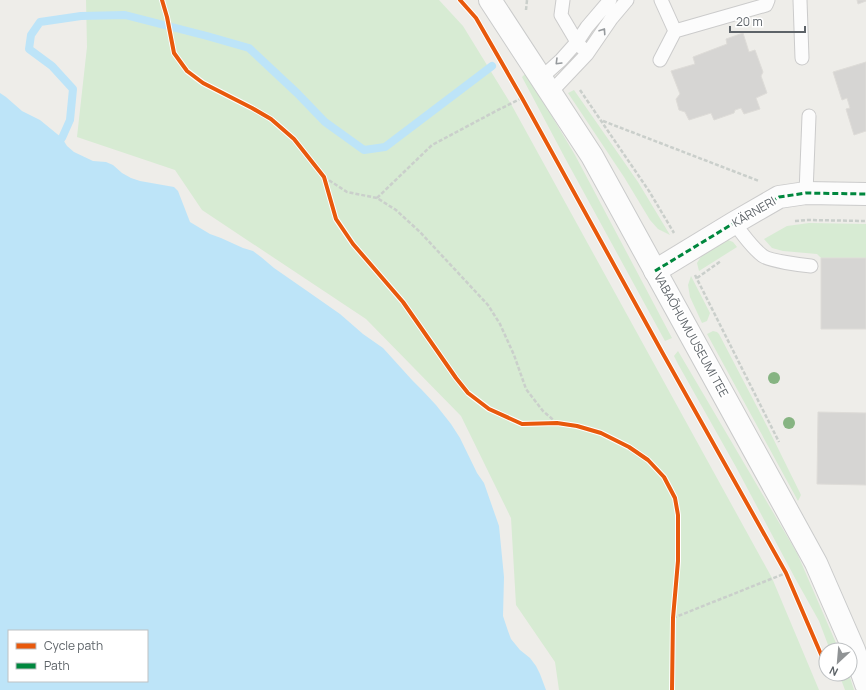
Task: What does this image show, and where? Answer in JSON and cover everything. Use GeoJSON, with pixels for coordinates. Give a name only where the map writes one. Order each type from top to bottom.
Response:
{"type":"FeatureCollection","features":[{"type":"Feature","properties":{"kind":"street","name":"VABAÕHUMUUSEUMI TEE"},"geometry":{"type":"LineString","coordinates":[[490,0],[592,156],[816,563],[854,650],[866,684]]}},
{"type":"Feature","properties":{"kind":"street","name":"KÄRNERI"},"geometry":{"type":"LineString","coordinates":[[655,271],[779,197],[806,193],[866,194]]}},
{"type":"Feature","properties":{"kind":"lane"},"geometry":{"type":"LineString","coordinates":[[563,0],[561,16],[576,42],[587,54]]}},
{"type":"Feature","properties":{"kind":"lane"},"geometry":{"type":"LineString","coordinates":[[546,85],[561,60],[610,0]]}},
{"type":"Feature","properties":{"kind":"lane"},"geometry":{"type":"LineString","coordinates":[[546,85],[587,54],[611,19],[627,0]]}},
{"type":"Feature","properties":{"kind":"lane"},"geometry":{"type":"LineString","coordinates":[[661,0],[675,31]]}},
{"type":"Feature","properties":{"kind":"lane"},"geometry":{"type":"LineString","coordinates":[[660,60],[675,31],[766,5],[768,0]]}},
{"type":"Feature","properties":{"kind":"lane"},"geometry":{"type":"LineString","coordinates":[[800,0],[802,58]]}},
{"type":"Feature","properties":{"kind":"lane"},"geometry":{"type":"LineString","coordinates":[[806,193],[809,116]]}},
{"type":"Feature","properties":{"kind":"lane"},"geometry":{"type":"LineString","coordinates":[[734,223],[749,242],[764,256],[781,261],[811,266]]}},
{"type":"Feature","properties":{"kind":"path"},"geometry":{"type":"LineString","coordinates":[[519,92],[526,105]]}},
{"type":"Feature","properties":{"kind":"path"},"geometry":{"type":"LineString","coordinates":[[376,198],[432,145],[522,98]]}},
{"type":"Feature","properties":{"kind":"path"},"geometry":{"type":"LineString","coordinates":[[602,121],[761,182]]}},
{"type":"Feature","properties":{"kind":"path"},"geometry":{"type":"LineString","coordinates":[[319,171],[324,177],[346,192],[376,198],[396,210],[420,232],[488,305],[500,324],[514,355],[526,389],[543,411],[557,423]]}},
{"type":"Feature","properties":{"kind":"path"},"geometry":{"type":"LineString","coordinates":[[324,177],[326,184]]}},
{"type":"Feature","properties":{"kind":"path"},"geometry":{"type":"LineString","coordinates":[[790,222],[807,220],[866,221]]}},
{"type":"Feature","properties":{"kind":"path"},"geometry":{"type":"LineString","coordinates":[[697,278],[749,242]]}},
{"type":"Feature","properties":{"kind":"path"},"geometry":{"type":"LineString","coordinates":[[550,423],[564,424]]}},
{"type":"Feature","properties":{"kind":"path"},"geometry":{"type":"LineString","coordinates":[[782,566],[789,580]]}},
{"type":"Feature","properties":{"kind":"path"},"geometry":{"type":"LineString","coordinates":[[673,618],[786,573]]}},
{"type":"Feature","properties":{"kind":"path"},"geometry":{"type":"LineString","coordinates":[[673,625],[674,610]]}},
{"type":"Feature","properties":{"kind":"green space"},"geometry":{"type":"Polygon","coordinates":[[[86,0],[439,0],[463,26],[511,104],[772,578],[819,690],[559,690],[555,662],[516,605],[511,518],[461,416],[366,319],[202,210],[175,170],[77,137],[87,47],[86,0]]]}},
{"type":"Feature","properties":{"kind":"green space"},"geometry":{"type":"Polygon","coordinates":[[[525,74],[575,155],[672,338],[665,341],[522,77],[525,74]]]}},
{"type":"Feature","properties":{"kind":"green space"},"geometry":{"type":"Polygon","coordinates":[[[574,90],[638,182],[670,235],[658,229],[650,220],[624,177],[568,93],[574,90]]]}},
{"type":"Feature","properties":{"kind":"green space"},"geometry":{"type":"Polygon","coordinates":[[[809,223],[866,224],[866,258],[821,258],[817,254],[783,251],[772,248],[764,239],[787,226],[809,223]]]}},
{"type":"Feature","properties":{"kind":"green space"},"geometry":{"type":"Polygon","coordinates":[[[728,240],[733,242],[737,247],[699,271],[697,263],[702,255],[728,240]]]}},
{"type":"Feature","properties":{"kind":"green space"},"geometry":{"type":"Polygon","coordinates":[[[691,276],[710,313],[707,321],[702,323],[690,297],[688,285],[691,276]]]}},
{"type":"Feature","properties":{"kind":"green space"},"geometry":{"type":"Polygon","coordinates":[[[713,331],[719,334],[768,428],[801,495],[798,501],[707,334],[713,331]]]}},
{"type":"Feature","properties":{"kind":"green space"},"geometry":{"type":"Polygon","coordinates":[[[678,351],[797,553],[836,642],[827,642],[819,621],[674,356],[678,351]]]}},
{"type":"Feature","properties":{"kind":"green space"},"geometry":{"type":"Polygon","coordinates":[[[842,682],[852,682],[854,690],[845,690],[842,682]]]}},
{"type":"Feature","properties":{"kind":"water"},"geometry":{"type":"Polygon","coordinates":[[[0,93],[22,111],[40,120],[62,138],[67,146],[74,152],[93,161],[106,162],[113,165],[122,173],[131,178],[174,187],[178,191],[190,222],[210,234],[253,251],[274,268],[340,314],[363,334],[383,348],[436,405],[460,438],[477,473],[484,483],[499,526],[504,577],[503,616],[511,639],[536,666],[546,690],[0,690],[0,93]]]}},
{"type":"Feature","properties":{"kind":"building"},"geometry":{"type":"Polygon","coordinates":[[[857,0],[866,0],[866,1],[858,4],[857,0]]]}},
{"type":"Feature","properties":{"kind":"building"},"geometry":{"type":"Polygon","coordinates":[[[743,33],[749,52],[755,50],[763,72],[761,76],[767,93],[756,98],[760,109],[744,114],[741,108],[735,110],[734,113],[714,120],[711,113],[689,120],[685,112],[679,110],[676,99],[680,94],[671,71],[695,64],[693,57],[727,44],[726,39],[743,33]]]}},
{"type":"Feature","properties":{"kind":"building"},"geometry":{"type":"Polygon","coordinates":[[[866,62],[866,131],[854,135],[846,109],[850,108],[847,98],[842,100],[833,72],[866,62]]]}},
{"type":"Feature","properties":{"kind":"building"},"geometry":{"type":"Polygon","coordinates":[[[821,258],[866,258],[866,329],[821,329],[821,258]]]}},
{"type":"Feature","properties":{"kind":"building"},"geometry":{"type":"Polygon","coordinates":[[[818,412],[866,413],[866,485],[817,484],[818,412]]]}},
{"type":"Feature","properties":{"kind":"waterway"},"geometry":{"type":"LineString","coordinates":[[62,138],[70,120],[73,89],[52,66],[29,49],[31,35],[40,22],[81,16],[125,15],[249,48],[297,93],[325,122],[364,150],[385,147],[492,66]]}},
{"type":"Feature","properties":{"kind":"marked path"},"geometry":{"type":"LineString","coordinates":[[655,271],[779,197],[806,193],[866,194]]}},
{"type":"Feature","properties":{"kind":"cycle path"},"geometry":{"type":"LineString","coordinates":[[162,0],[174,53],[187,71],[203,83],[271,119],[294,139],[324,177],[336,219],[353,244],[403,302],[468,393],[489,409],[522,424],[557,423],[577,426],[601,433],[629,447],[648,460],[664,477],[675,498],[678,515],[678,561],[673,618],[672,690]]}},
{"type":"Feature","properties":{"kind":"cycle path"},"geometry":{"type":"LineString","coordinates":[[460,0],[476,18],[522,98],[786,573],[818,647]]}}]}
